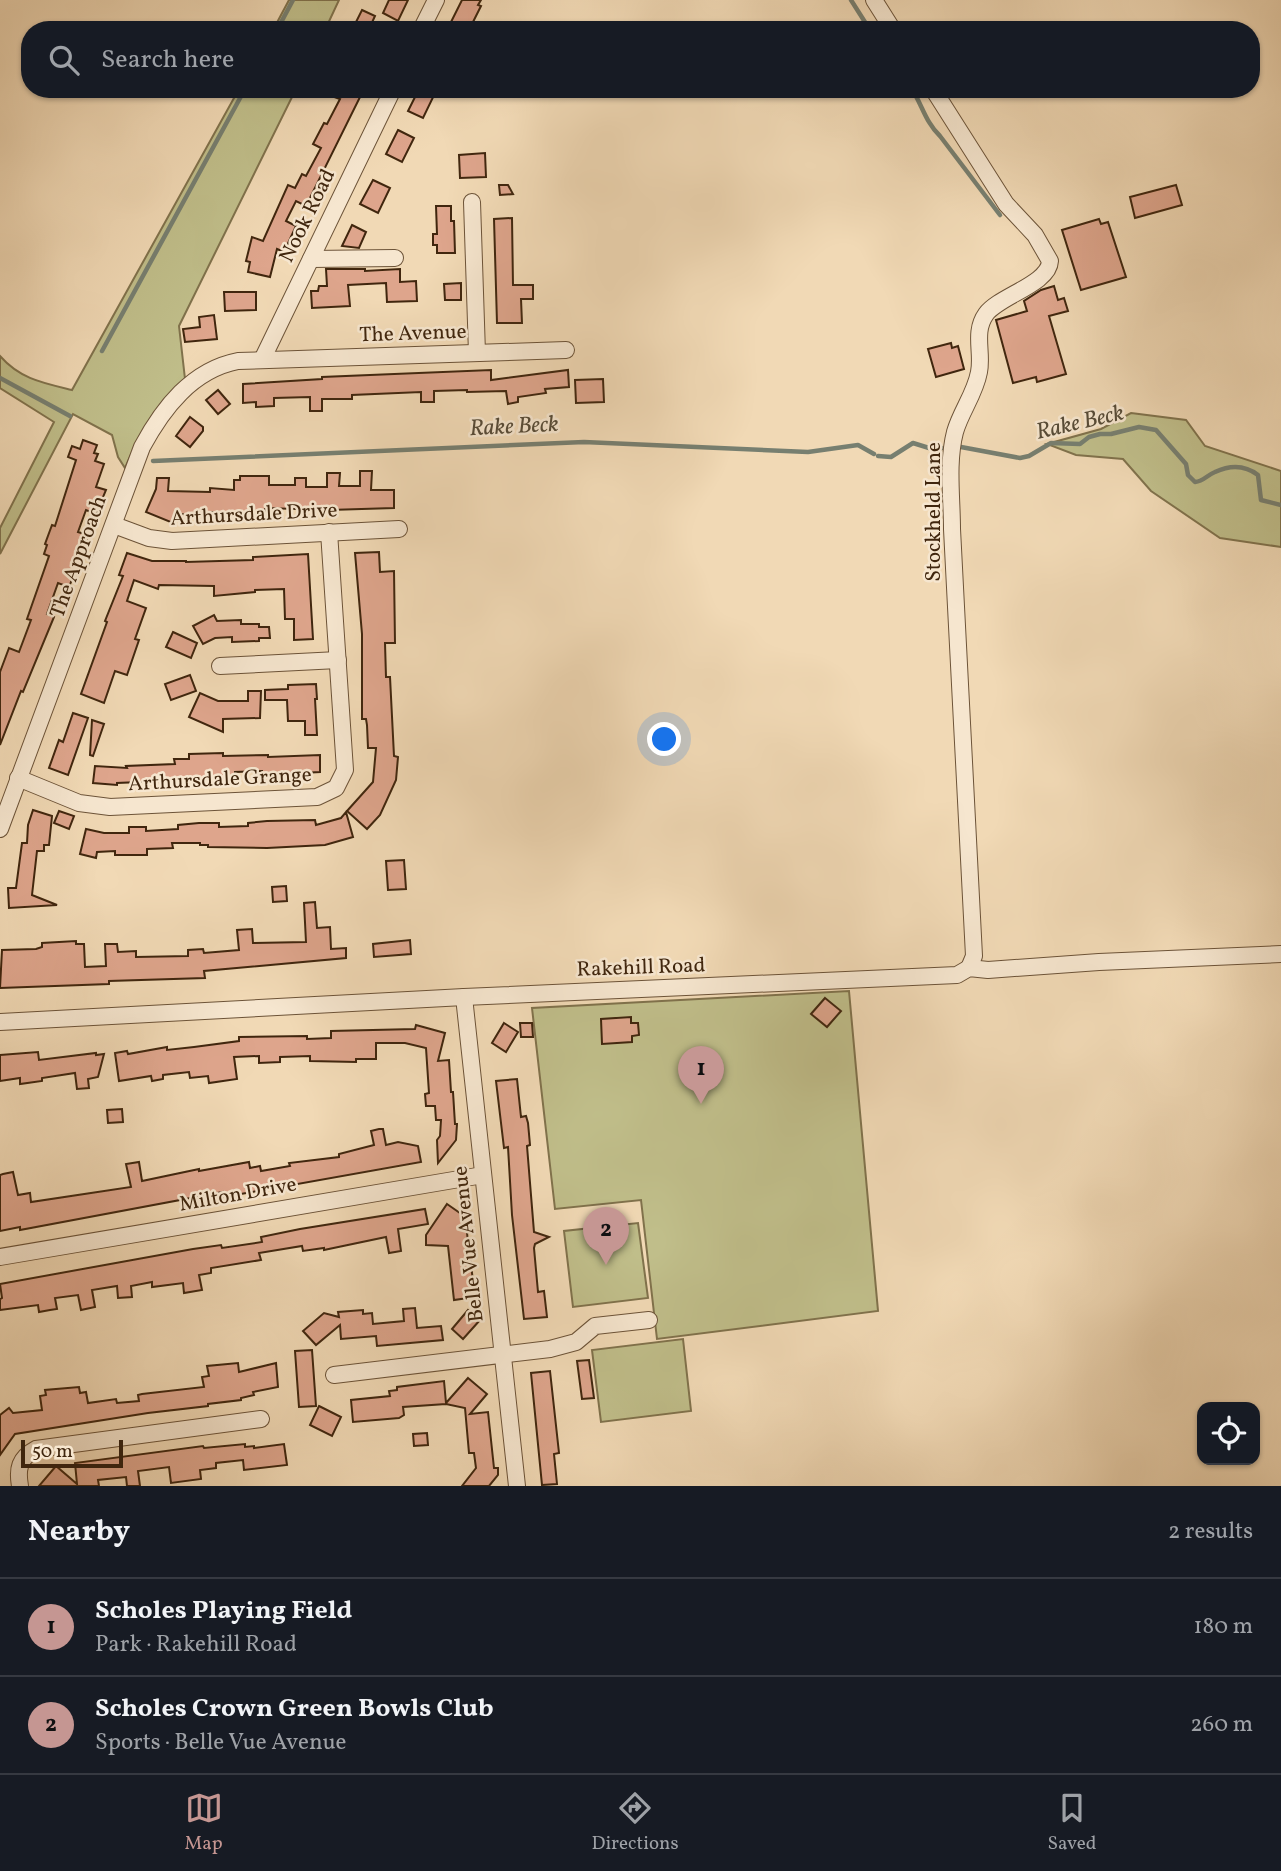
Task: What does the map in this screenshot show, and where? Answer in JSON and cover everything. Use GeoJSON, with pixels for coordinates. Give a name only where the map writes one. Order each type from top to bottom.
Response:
{"type":"FeatureCollection","features":[{"type":"Feature","properties":{"kind":"street"},"geometry":{"type":"LineString","coordinates":[[426,21],[436,0]]}},
{"type":"Feature","properties":{"kind":"street"},"geometry":{"type":"LineString","coordinates":[[874,0],[887,21]]}},
{"type":"Feature","properties":{"kind":"street","name":"Nook Road"},"geometry":{"type":"LineString","coordinates":[[262,360],[389,98]]}},
{"type":"Feature","properties":{"kind":"street","name":"Stockheld Lane"},"geometry":{"type":"LineString","coordinates":[[939,98],[1006,204],[1035,235],[1050,261],[1045,274],[992,307],[981,322],[980,370],[975,388],[963,409],[951,459],[952,530],[974,956],[969,968]]}},
{"type":"Feature","properties":{"kind":"street"},"geometry":{"type":"LineString","coordinates":[[472,202],[477,353]]}},
{"type":"Feature","properties":{"kind":"street"},"geometry":{"type":"LineString","coordinates":[[311,259],[395,258]]}},
{"type":"Feature","properties":{"kind":"street","name":"The Avenue"},"geometry":{"type":"LineString","coordinates":[[262,360],[566,350]]}},
{"type":"Feature","properties":{"kind":"street","name":"The Approach"},"geometry":{"type":"LineString","coordinates":[[0,829],[142,447],[176,398],[204,372],[222,364],[262,360]]}},
{"type":"Feature","properties":{"kind":"street","name":"Arthursdale Drive"},"geometry":{"type":"LineString","coordinates":[[114,525],[160,541],[399,529]]}},
{"type":"Feature","properties":{"kind":"street","name":"Arthursdale Grange"},"geometry":{"type":"LineString","coordinates":[[18,778],[79,803],[110,807],[317,796],[336,788],[345,770],[329,531]]}},
{"type":"Feature","properties":{"kind":"street"},"geometry":{"type":"LineString","coordinates":[[220,666],[338,660]]}},
{"type":"Feature","properties":{"kind":"street","name":"Rakehill Road"},"geometry":{"type":"LineString","coordinates":[[0,1023],[464,997],[957,975],[969,968],[988,970],[1281,954]]}},
{"type":"Feature","properties":{"kind":"street","name":"Belle Vue Avenue"},"geometry":{"type":"LineString","coordinates":[[464,997],[517,1486]]}},
{"type":"Feature","properties":{"kind":"street","name":"Milton Drive"},"geometry":{"type":"LineString","coordinates":[[0,1257],[483,1175]]}},
{"type":"Feature","properties":{"kind":"street"},"geometry":{"type":"LineString","coordinates":[[334,1376],[502,1356],[568,1345],[582,1338],[595,1326],[649,1320]]}},
{"type":"Feature","properties":{"kind":"street"},"geometry":{"type":"LineString","coordinates":[[20,1486],[19,1465],[36,1449],[261,1419]]}},
{"type":"Feature","properties":{"kind":"shaded area"},"geometry":{"type":"Polygon","coordinates":[[[289,0],[339,0],[329,21],[278,21],[289,0]]]}},
{"type":"Feature","properties":{"kind":"shaded area"},"geometry":{"type":"Polygon","coordinates":[[[234,98],[292,98],[179,326],[185,379],[144,431],[125,468],[118,457],[112,435],[73,414],[0,554],[0,528],[54,422],[0,388],[0,356],[24,375],[72,390],[234,98]]]}},
{"type":"Feature","properties":{"kind":"shaded area"},"geometry":{"type":"Polygon","coordinates":[[[1131,413],[1186,420],[1205,446],[1281,471],[1281,547],[1220,538],[1151,491],[1123,459],[1076,455],[1047,444],[1101,429],[1131,413]]]}},
{"type":"Feature","properties":{"kind":"shaded area"},"geometry":{"type":"Polygon","coordinates":[[[849,991],[878,1311],[657,1339],[641,1200],[555,1209],[532,1008],[849,991]]]}},
{"type":"Feature","properties":{"kind":"shaded area"},"geometry":{"type":"Polygon","coordinates":[[[638,1223],[648,1298],[573,1307],[564,1231],[638,1223]]]}},
{"type":"Feature","properties":{"kind":"shaded area"},"geometry":{"type":"Polygon","coordinates":[[[683,1339],[691,1411],[601,1422],[592,1350],[683,1339]]]}},
{"type":"Feature","properties":{"kind":"building"},"geometry":{"type":"Polygon","coordinates":[[[389,0],[408,0],[398,21],[383,13],[389,0]]]}},
{"type":"Feature","properties":{"kind":"building"},"geometry":{"type":"Polygon","coordinates":[[[462,0],[481,0],[474,21],[452,21],[462,0]]]}},
{"type":"Feature","properties":{"kind":"building"},"geometry":{"type":"Polygon","coordinates":[[[362,10],[375,16],[373,21],[356,21],[362,10]]]}},
{"type":"Feature","properties":{"kind":"building"},"geometry":{"type":"Polygon","coordinates":[[[337,98],[360,98],[306,206],[296,201],[286,221],[296,226],[284,252],[277,249],[270,277],[248,272],[250,262],[246,261],[252,237],[263,241],[288,185],[295,188],[302,174],[306,176],[321,148],[313,144],[340,99],[337,98]]]}},
{"type":"Feature","properties":{"kind":"building"},"geometry":{"type":"Polygon","coordinates":[[[414,98],[433,98],[423,118],[408,111],[414,98]]]}},
{"type":"Feature","properties":{"kind":"building"},"geometry":{"type":"Polygon","coordinates":[[[398,130],[414,138],[402,162],[386,154],[398,130]]]}},
{"type":"Feature","properties":{"kind":"building"},"geometry":{"type":"Polygon","coordinates":[[[485,153],[486,177],[460,178],[459,155],[485,153]]]}},
{"type":"Feature","properties":{"kind":"building"},"geometry":{"type":"Polygon","coordinates":[[[373,180],[390,188],[378,213],[360,204],[373,180]]]}},
{"type":"Feature","properties":{"kind":"building"},"geometry":{"type":"Polygon","coordinates":[[[499,185],[508,185],[513,194],[500,195],[499,185]]]}},
{"type":"Feature","properties":{"kind":"building"},"geometry":{"type":"Polygon","coordinates":[[[1176,185],[1182,205],[1135,218],[1130,197],[1176,185]]]}},
{"type":"Feature","properties":{"kind":"building"},"geometry":{"type":"Polygon","coordinates":[[[436,206],[451,206],[455,253],[437,253],[437,245],[433,245],[433,234],[437,234],[436,206]]]}},
{"type":"Feature","properties":{"kind":"building"},"geometry":{"type":"Polygon","coordinates":[[[512,218],[513,285],[533,285],[533,299],[521,299],[522,323],[497,323],[494,219],[512,218]]]}},
{"type":"Feature","properties":{"kind":"building"},"geometry":{"type":"Polygon","coordinates":[[[1099,219],[1101,224],[1108,222],[1126,277],[1081,290],[1062,230],[1099,219]]]}},
{"type":"Feature","properties":{"kind":"building"},"geometry":{"type":"Polygon","coordinates":[[[352,225],[366,232],[359,248],[342,246],[352,225]]]}},
{"type":"Feature","properties":{"kind":"building"},"geometry":{"type":"Polygon","coordinates":[[[326,269],[400,269],[400,282],[416,281],[417,301],[387,302],[386,283],[348,285],[350,306],[312,308],[311,291],[318,291],[319,286],[327,286],[326,269]]]}},
{"type":"Feature","properties":{"kind":"building"},"geometry":{"type":"Polygon","coordinates":[[[461,283],[461,300],[445,300],[444,284],[461,283]]]}},
{"type":"Feature","properties":{"kind":"building"},"geometry":{"type":"Polygon","coordinates":[[[1054,286],[1058,300],[1064,298],[1068,311],[1049,316],[1066,374],[1037,382],[1036,377],[1013,383],[996,320],[1027,311],[1024,301],[1041,290],[1054,286]]]}},
{"type":"Feature","properties":{"kind":"building"},"geometry":{"type":"Polygon","coordinates":[[[224,292],[256,292],[256,310],[225,311],[224,292]]]}},
{"type":"Feature","properties":{"kind":"building"},"geometry":{"type":"Polygon","coordinates":[[[214,315],[217,339],[185,342],[183,329],[200,327],[199,317],[214,315]]]}},
{"type":"Feature","properties":{"kind":"building"},"geometry":{"type":"Polygon","coordinates":[[[951,343],[952,348],[958,346],[964,369],[936,377],[928,349],[951,343]]]}},
{"type":"Feature","properties":{"kind":"building"},"geometry":{"type":"Polygon","coordinates":[[[491,370],[491,380],[568,370],[569,387],[545,389],[546,393],[518,397],[518,402],[508,404],[506,391],[467,390],[434,391],[434,402],[421,402],[421,392],[352,395],[352,399],[322,399],[322,411],[310,411],[310,397],[274,398],[274,406],[256,407],[256,402],[243,403],[243,384],[322,377],[491,370]]]}},
{"type":"Feature","properties":{"kind":"building"},"geometry":{"type":"Polygon","coordinates":[[[603,379],[604,402],[576,403],[575,380],[603,379]]]}},
{"type":"Feature","properties":{"kind":"building"},"geometry":{"type":"Polygon","coordinates":[[[218,390],[230,404],[218,414],[206,400],[218,390]]]}},
{"type":"Feature","properties":{"kind":"building"},"geometry":{"type":"Polygon","coordinates":[[[190,417],[203,427],[203,431],[190,447],[176,436],[190,417]]]}},
{"type":"Feature","properties":{"kind":"building"},"geometry":{"type":"Polygon","coordinates":[[[83,440],[97,445],[94,453],[98,454],[95,461],[104,464],[96,487],[106,490],[96,514],[86,510],[78,532],[88,535],[85,546],[69,587],[58,583],[47,614],[54,617],[0,745],[0,672],[9,648],[19,652],[31,620],[27,619],[49,556],[44,554],[45,544],[52,525],[55,526],[76,460],[68,457],[72,446],[80,449],[83,440]]]}},
{"type":"Feature","properties":{"kind":"building"},"geometry":{"type":"Polygon","coordinates":[[[360,471],[372,471],[371,490],[394,490],[394,508],[265,508],[265,512],[202,512],[202,515],[177,514],[173,523],[146,512],[156,489],[157,478],[169,478],[168,491],[210,492],[210,488],[234,490],[234,480],[240,480],[240,476],[269,476],[269,485],[295,485],[295,478],[306,478],[306,487],[327,487],[327,473],[340,473],[339,486],[360,486],[360,471]]]}},
{"type":"Feature","properties":{"kind":"building"},"geometry":{"type":"Polygon","coordinates":[[[379,552],[380,572],[394,571],[395,643],[385,643],[386,677],[390,677],[394,756],[398,757],[396,780],[380,815],[367,829],[347,811],[373,782],[376,748],[368,748],[366,719],[362,719],[362,634],[355,553],[379,552]]]}},
{"type":"Feature","properties":{"kind":"building"},"geometry":{"type":"Polygon","coordinates":[[[127,553],[152,561],[186,562],[253,560],[253,557],[308,554],[313,639],[294,640],[294,619],[285,619],[284,589],[214,596],[214,586],[159,585],[158,589],[134,580],[127,601],[146,608],[135,639],[139,640],[127,675],[115,671],[104,703],[81,694],[123,576],[119,575],[127,553]]]}},
{"type":"Feature","properties":{"kind":"building"},"geometry":{"type":"Polygon","coordinates":[[[214,615],[217,621],[241,620],[241,624],[269,627],[270,638],[232,642],[232,637],[215,638],[203,644],[193,626],[214,615]]]}},
{"type":"Feature","properties":{"kind":"building"},"geometry":{"type":"Polygon","coordinates":[[[173,632],[197,643],[191,658],[166,647],[173,632]]]}},
{"type":"Feature","properties":{"kind":"building"},"geometry":{"type":"Polygon","coordinates":[[[190,675],[196,691],[171,700],[165,684],[190,675]]]}},
{"type":"Feature","properties":{"kind":"building"},"geometry":{"type":"Polygon","coordinates":[[[316,684],[317,735],[305,735],[305,721],[288,721],[287,700],[265,700],[265,690],[288,689],[288,685],[316,684]]]}},
{"type":"Feature","properties":{"kind":"building"},"geometry":{"type":"Polygon","coordinates":[[[248,691],[261,691],[260,718],[223,719],[223,732],[189,717],[200,693],[218,701],[248,701],[248,691]]]}},
{"type":"Feature","properties":{"kind":"building"},"geometry":{"type":"Polygon","coordinates":[[[73,713],[88,718],[68,775],[49,768],[59,740],[63,742],[73,713]]]}},
{"type":"Feature","properties":{"kind":"building"},"geometry":{"type":"Polygon","coordinates":[[[92,720],[104,724],[93,756],[90,755],[92,720]]]}},
{"type":"Feature","properties":{"kind":"building"},"geometry":{"type":"Polygon","coordinates":[[[223,753],[223,756],[268,757],[320,755],[320,772],[262,775],[262,771],[235,772],[235,778],[117,785],[93,783],[95,766],[127,768],[126,766],[175,764],[174,759],[189,759],[189,754],[223,753]]]}},
{"type":"Feature","properties":{"kind":"building"},"geometry":{"type":"Polygon","coordinates":[[[33,810],[52,816],[49,845],[44,845],[44,851],[37,851],[32,895],[57,905],[9,908],[8,888],[16,888],[22,843],[27,843],[28,825],[33,810]]]}},
{"type":"Feature","properties":{"kind":"building"},"geometry":{"type":"Polygon","coordinates":[[[59,811],[74,816],[69,829],[54,823],[59,811]]]}},
{"type":"Feature","properties":{"kind":"building"},"geometry":{"type":"Polygon","coordinates":[[[346,812],[353,837],[325,845],[267,848],[208,847],[200,843],[172,843],[173,848],[147,849],[147,855],[97,852],[96,858],[80,854],[86,829],[104,833],[129,833],[129,827],[146,827],[146,831],[178,829],[178,825],[199,823],[219,823],[219,827],[248,826],[248,823],[267,821],[315,820],[316,825],[341,818],[346,812]]]}},
{"type":"Feature","properties":{"kind":"building"},"geometry":{"type":"Polygon","coordinates":[[[404,860],[406,889],[388,890],[386,861],[404,860]]]}},
{"type":"Feature","properties":{"kind":"building"},"geometry":{"type":"Polygon","coordinates":[[[286,886],[287,901],[273,902],[272,887],[286,886]]]}},
{"type":"Feature","properties":{"kind":"building"},"geometry":{"type":"Polygon","coordinates":[[[315,902],[317,928],[330,927],[331,949],[346,948],[346,958],[204,971],[205,978],[0,988],[2,950],[36,949],[42,947],[42,943],[76,941],[76,944],[84,944],[85,967],[106,966],[105,944],[117,944],[118,952],[136,951],[136,957],[188,956],[188,950],[203,949],[204,953],[239,950],[237,930],[252,929],[253,943],[306,942],[304,903],[315,902]]]}},
{"type":"Feature","properties":{"kind":"building"},"geometry":{"type":"Polygon","coordinates":[[[410,940],[411,954],[374,957],[373,944],[410,940]]]}},
{"type":"Feature","properties":{"kind":"building"},"geometry":{"type":"Polygon","coordinates":[[[825,998],[841,1011],[827,1027],[811,1014],[825,998]]]}},
{"type":"Feature","properties":{"kind":"building"},"geometry":{"type":"Polygon","coordinates":[[[631,1017],[631,1023],[638,1023],[639,1035],[632,1036],[632,1042],[602,1044],[601,1019],[631,1017]]]}},
{"type":"Feature","properties":{"kind":"building"},"geometry":{"type":"Polygon","coordinates":[[[504,1023],[518,1032],[506,1052],[492,1043],[504,1023]]]}},
{"type":"Feature","properties":{"kind":"building"},"geometry":{"type":"Polygon","coordinates":[[[520,1023],[532,1023],[533,1037],[521,1037],[520,1023]]]}},
{"type":"Feature","properties":{"kind":"building"},"geometry":{"type":"Polygon","coordinates":[[[416,1025],[445,1033],[438,1061],[449,1060],[457,1124],[456,1140],[438,1163],[437,1140],[440,1136],[441,1120],[436,1120],[435,1106],[426,1106],[425,1094],[429,1093],[426,1048],[405,1043],[376,1043],[376,1059],[356,1059],[356,1062],[310,1061],[310,1056],[280,1057],[280,1062],[259,1063],[259,1056],[234,1057],[237,1079],[209,1083],[208,1076],[190,1078],[189,1072],[163,1075],[163,1079],[152,1081],[151,1076],[119,1081],[115,1053],[194,1047],[239,1041],[239,1037],[331,1038],[331,1031],[415,1029],[416,1025]]]}},
{"type":"Feature","properties":{"kind":"building"},"geometry":{"type":"Polygon","coordinates":[[[38,1052],[39,1060],[104,1054],[98,1077],[88,1079],[89,1088],[77,1089],[75,1073],[20,1084],[20,1078],[0,1081],[0,1055],[38,1052]]]}},
{"type":"Feature","properties":{"kind":"building"},"geometry":{"type":"Polygon","coordinates":[[[517,1079],[521,1117],[526,1116],[528,1123],[530,1145],[527,1146],[534,1232],[549,1237],[535,1244],[534,1248],[538,1292],[544,1291],[547,1317],[524,1319],[512,1215],[508,1147],[504,1148],[496,1081],[517,1079]]]}},
{"type":"Feature","properties":{"kind":"building"},"geometry":{"type":"Polygon","coordinates":[[[122,1109],[123,1122],[108,1123],[107,1110],[122,1109]]]}},
{"type":"Feature","properties":{"kind":"building"},"geometry":{"type":"Polygon","coordinates":[[[383,1129],[386,1145],[398,1142],[418,1146],[421,1162],[224,1197],[223,1192],[20,1230],[20,1227],[0,1231],[0,1175],[3,1174],[13,1172],[18,1195],[30,1193],[31,1202],[131,1187],[126,1164],[139,1162],[142,1181],[249,1162],[250,1168],[260,1166],[261,1171],[290,1166],[289,1163],[339,1157],[339,1154],[374,1145],[371,1131],[383,1129]]]}},
{"type":"Feature","properties":{"kind":"building"},"geometry":{"type":"Polygon","coordinates":[[[447,1204],[467,1218],[464,1222],[469,1232],[475,1297],[454,1300],[448,1246],[426,1245],[426,1235],[447,1204]]]}},
{"type":"Feature","properties":{"kind":"building"},"geometry":{"type":"Polygon","coordinates":[[[425,1209],[428,1224],[398,1229],[401,1251],[389,1253],[386,1237],[324,1250],[303,1251],[302,1246],[259,1253],[261,1260],[211,1268],[211,1273],[199,1275],[202,1290],[184,1293],[183,1283],[152,1287],[152,1282],[131,1286],[132,1297],[118,1298],[117,1286],[92,1290],[95,1307],[81,1310],[78,1295],[55,1298],[57,1309],[39,1312],[38,1305],[0,1310],[0,1284],[193,1249],[262,1242],[261,1237],[300,1229],[425,1209]]]}},
{"type":"Feature","properties":{"kind":"building"},"geometry":{"type":"Polygon","coordinates":[[[415,1308],[417,1328],[441,1326],[443,1340],[377,1346],[376,1336],[341,1339],[340,1325],[316,1345],[303,1331],[324,1313],[339,1317],[338,1312],[363,1310],[363,1314],[372,1313],[373,1324],[404,1321],[403,1309],[415,1308]]]}},
{"type":"Feature","properties":{"kind":"building"},"geometry":{"type":"Polygon","coordinates":[[[468,1310],[480,1320],[463,1339],[452,1329],[468,1310]]]}},
{"type":"Feature","properties":{"kind":"building"},"geometry":{"type":"Polygon","coordinates":[[[312,1350],[316,1406],[299,1407],[295,1351],[312,1350]]]}},
{"type":"Feature","properties":{"kind":"building"},"geometry":{"type":"Polygon","coordinates":[[[589,1360],[594,1398],[582,1399],[577,1361],[589,1360]]]}},
{"type":"Feature","properties":{"kind":"building"},"geometry":{"type":"Polygon","coordinates":[[[238,1363],[239,1372],[276,1363],[278,1387],[253,1392],[254,1395],[241,1400],[208,1406],[15,1434],[0,1455],[0,1415],[9,1408],[13,1413],[42,1410],[40,1396],[46,1395],[45,1390],[79,1387],[80,1393],[86,1392],[88,1403],[116,1399],[117,1403],[139,1401],[138,1395],[142,1394],[204,1387],[202,1377],[209,1376],[207,1366],[238,1363]]]}},
{"type":"Feature","properties":{"kind":"building"},"geometry":{"type":"Polygon","coordinates":[[[550,1371],[559,1453],[554,1454],[557,1484],[542,1485],[531,1373],[550,1371]]]}},
{"type":"Feature","properties":{"kind":"building"},"geometry":{"type":"Polygon","coordinates":[[[468,1378],[487,1394],[470,1414],[488,1412],[494,1468],[498,1468],[498,1475],[489,1486],[462,1486],[476,1468],[474,1453],[469,1453],[465,1408],[446,1404],[403,1407],[404,1415],[399,1418],[353,1422],[351,1400],[390,1396],[389,1391],[397,1390],[397,1387],[444,1381],[446,1403],[468,1378]]]}},
{"type":"Feature","properties":{"kind":"building"},"geometry":{"type":"Polygon","coordinates":[[[319,1406],[341,1417],[332,1436],[310,1425],[319,1406]]]}},
{"type":"Feature","properties":{"kind":"building"},"geometry":{"type":"Polygon","coordinates":[[[427,1433],[428,1445],[414,1446],[413,1434],[427,1433]]]}},
{"type":"Feature","properties":{"kind":"building"},"geometry":{"type":"Polygon","coordinates":[[[245,1444],[245,1447],[254,1448],[284,1444],[287,1465],[244,1470],[243,1460],[216,1463],[216,1468],[200,1470],[201,1479],[171,1483],[169,1467],[138,1471],[140,1486],[127,1486],[126,1477],[98,1480],[99,1486],[39,1486],[56,1466],[77,1484],[75,1463],[203,1446],[245,1444]]]}},
{"type":"Feature","properties":{"kind":"waterway"},"geometry":{"type":"LineString","coordinates":[[282,21],[293,0]]}},
{"type":"Feature","properties":{"kind":"waterway"},"geometry":{"type":"LineString","coordinates":[[851,0],[864,21]]}},
{"type":"Feature","properties":{"kind":"waterway"},"geometry":{"type":"LineString","coordinates":[[102,351],[240,98]]}},
{"type":"Feature","properties":{"kind":"waterway"},"geometry":{"type":"LineString","coordinates":[[917,98],[931,125],[1000,215]]}},
{"type":"Feature","properties":{"kind":"waterway","name":"Rake Beck"},"geometry":{"type":"LineString","coordinates":[[0,378],[70,416]]}},
{"type":"Feature","properties":{"kind":"waterway","name":"Rake Beck"},"geometry":{"type":"LineString","coordinates":[[961,447],[1020,458],[1029,456],[1051,443],[1080,444],[1089,437],[1139,427],[1156,430],[1186,464],[1188,475],[1195,482],[1221,470],[1243,468],[1258,475],[1261,500],[1281,505]]}},
{"type":"Feature","properties":{"kind":"waterway","name":"Rake Beck"},"geometry":{"type":"LineString","coordinates":[[153,461],[584,442],[808,452],[858,445],[874,454]]}},
{"type":"Feature","properties":{"kind":"waterway","name":"Rake Beck"},"geometry":{"type":"LineString","coordinates":[[878,456],[891,457],[913,443],[929,448],[942,448]]}},
{"type":"Feature","properties":{"kind":"place","name":"Scholes Playing Field"},"geometry":{"type":"Point","coordinates":[701,1104]}},
{"type":"Feature","properties":{"kind":"place","name":"Scholes Crown Green Bowls Club"},"geometry":{"type":"Point","coordinates":[606,1265]}}]}
